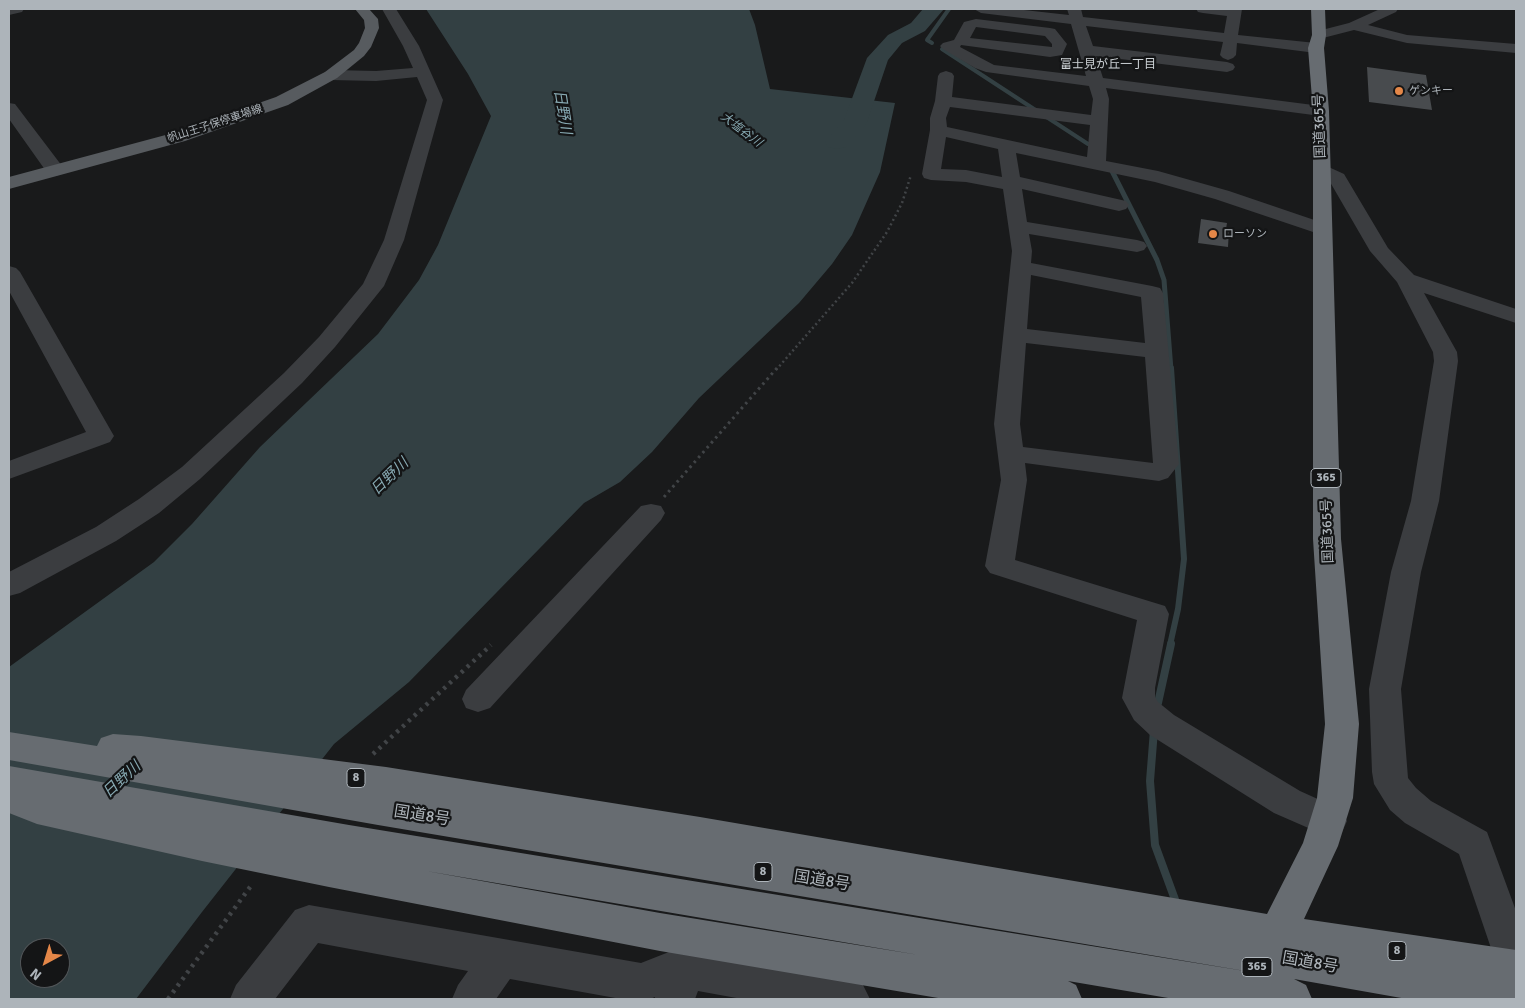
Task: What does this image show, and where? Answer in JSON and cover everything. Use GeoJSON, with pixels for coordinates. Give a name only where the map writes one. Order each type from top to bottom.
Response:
{"type":"FeatureCollection","features":[{"type":"Feature","properties":{"kind":"highway","name":"国道365号"},"geometry":{"type":"LineString","coordinates":[[1238,999],[1277,934],[1312,864],[1329,821],[1339,771],[1342,724],[1326,539],[1322,170],[1318,9]]}},
{"type":"Feature","properties":{"kind":"highway","name":"8"},"geometry":{"type":"LineString","coordinates":[[9,742],[141,750],[386,782],[700,833],[1277,934],[1516,970]]}},
{"type":"Feature","properties":{"kind":"highway","name":"国道8号"},"geometry":{"type":"LineString","coordinates":[[9,746],[387,811],[1102,927],[1516,998]]}},
{"type":"Feature","properties":{"kind":"highway"},"geometry":{"type":"LineString","coordinates":[[9,781],[369,845],[1292,999]]}},
{"type":"Feature","properties":{"kind":"highway"},"geometry":{"type":"LineString","coordinates":[[9,798],[37,808],[202,845],[660,932],[1044,998]]}},
{"type":"Feature","properties":{"kind":"main road","name":"帆山王子保停車場線"},"geometry":{"type":"LineString","coordinates":[[9,183],[180,137],[282,101],[331,75],[351,61],[366,44],[372,28],[371,19],[362,9]]}},
{"type":"Feature","properties":{"kind":"street"},"geometry":{"type":"LineString","coordinates":[[9,11],[17,9]]}},
{"type":"Feature","properties":{"kind":"street"},"geometry":{"type":"LineString","coordinates":[[9,586],[106,534],[149,506],[191,473],[292,378],[327,342],[373,286],[394,240],[435,100],[423,72],[389,9]]}},
{"type":"Feature","properties":{"kind":"street"},"geometry":{"type":"LineString","coordinates":[[981,9],[1076,14],[1230,38],[1318,42],[1391,9]]}},
{"type":"Feature","properties":{"kind":"street"},"geometry":{"type":"LineString","coordinates":[[1203,9],[1234,10],[1223,98]]}},
{"type":"Feature","properties":{"kind":"street"},"geometry":{"type":"LineString","coordinates":[[1076,14],[1101,99],[1096,156],[1098,165]]}},
{"type":"Feature","properties":{"kind":"street"},"geometry":{"type":"LineString","coordinates":[[1059,50],[1060,44],[1050,32],[979,23],[969,26],[960,39],[971,43],[1050,52],[1057,52],[1059,50],[1088,55]]}},
{"type":"Feature","properties":{"kind":"street"},"geometry":{"type":"LineString","coordinates":[[1354,26],[1407,39],[1516,50]]}},
{"type":"Feature","properties":{"kind":"street"},"geometry":{"type":"LineString","coordinates":[[954,44],[948,46],[984,67],[1321,111]]}},
{"type":"Feature","properties":{"kind":"street"},"geometry":{"type":"LineString","coordinates":[[1031,54],[1088,55],[1227,67]]}},
{"type":"Feature","properties":{"kind":"street"},"geometry":{"type":"LineString","coordinates":[[331,75],[376,76],[423,72]]}},
{"type":"Feature","properties":{"kind":"street"},"geometry":{"type":"LineString","coordinates":[[946,76],[943,102],[938,118],[939,130],[932,174],[966,176],[1011,183],[1119,205]]}},
{"type":"Feature","properties":{"kind":"street"},"geometry":{"type":"LineString","coordinates":[[943,102],[1099,121]]}},
{"type":"Feature","properties":{"kind":"street"},"geometry":{"type":"LineString","coordinates":[[9,108],[55,170]]}},
{"type":"Feature","properties":{"kind":"street"},"geometry":{"type":"LineString","coordinates":[[939,130],[1006,146],[1158,177],[1211,192],[1322,229]]}},
{"type":"Feature","properties":{"kind":"street"},"geometry":{"type":"LineString","coordinates":[[1006,146],[1022,251],[1022,267],[1007,424],[1013,486],[1000,566],[1154,614],[1138,688],[1138,698],[1146,711],[1162,725],[1287,802],[1329,821]]}},
{"type":"Feature","properties":{"kind":"street"},"geometry":{"type":"LineString","coordinates":[[1322,170],[1337,178],[1380,251],[1406,280],[1445,352],[1446,361],[1425,501],[1406,572],[1385,689],[1389,772],[1392,784],[1402,799],[1418,812],[1474,844],[1506,942],[1516,943]]}},
{"type":"Feature","properties":{"kind":"street"},"geometry":{"type":"LineString","coordinates":[[1017,226],[1137,246]]}},
{"type":"Feature","properties":{"kind":"street"},"geometry":{"type":"LineString","coordinates":[[1010,455],[1031,455],[1159,472],[1166,464],[1152,293],[1022,267]]}},
{"type":"Feature","properties":{"kind":"street"},"geometry":{"type":"LineString","coordinates":[[9,272],[101,436],[9,470]]}},
{"type":"Feature","properties":{"kind":"street"},"geometry":{"type":"LineString","coordinates":[[1406,280],[1516,316]]}},
{"type":"Feature","properties":{"kind":"street"},"geometry":{"type":"LineString","coordinates":[[1015,335],[1157,350]]}},
{"type":"Feature","properties":{"kind":"street"},"geometry":{"type":"LineString","coordinates":[[478,699],[650,513]]}},
{"type":"Feature","properties":{"kind":"street"},"geometry":{"type":"LineString","coordinates":[[250,999],[309,923],[641,983],[674,970],[681,984],[850,999]]}},
{"type":"Feature","properties":{"kind":"street"},"geometry":{"type":"LineString","coordinates":[[472,999],[501,958]]}},
{"type":"Feature","properties":{"kind":"path"},"geometry":{"type":"LineString","coordinates":[[650,513],[852,284],[887,232],[910,182]]}},
{"type":"Feature","properties":{"kind":"path"},"geometry":{"type":"LineString","coordinates":[[371,755],[498,638]]}},
{"type":"Feature","properties":{"kind":"path"},"geometry":{"type":"LineString","coordinates":[[168,999],[259,875]]}},
{"type":"Feature","properties":{"kind":"water","name":"日野川"},"geometry":{"type":"Polygon","coordinates":[[[426,9],[749,9],[755,25],[770,89],[895,103],[880,172],[852,235],[832,264],[799,303],[699,398],[652,452],[620,482],[584,503],[409,682],[334,744],[136,999],[9,999],[9,667],[154,562],[192,524],[260,447],[378,334],[419,280],[438,245],[491,116],[468,74],[426,9]]]}},
{"type":"Feature","properties":{"kind":"building"},"geometry":{"type":"Polygon","coordinates":[[[1367,67],[1426,75],[1432,110],[1369,102],[1367,67]]]}},
{"type":"Feature","properties":{"kind":"building"},"geometry":{"type":"Polygon","coordinates":[[[1201,219],[1227,223],[1226,229],[1229,229],[1228,247],[1198,243],[1201,219]]]}},
{"type":"Feature","properties":{"kind":"waterway","name":"大塩谷川"},"geometry":{"type":"LineString","coordinates":[[837,142],[855,122],[878,58],[895,39],[918,27],[934,9]]}},
{"type":"Feature","properties":{"kind":"waterway"},"geometry":{"type":"LineString","coordinates":[[932,43],[927,40],[949,9]]}},
{"type":"Feature","properties":{"kind":"waterway"},"geometry":{"type":"LineString","coordinates":[[942,49],[1037,111]]}},
{"type":"Feature","properties":{"kind":"waterway"},"geometry":{"type":"LineString","coordinates":[[1045,116],[1088,144]]}},
{"type":"Feature","properties":{"kind":"waterway"},"geometry":{"type":"LineString","coordinates":[[1112,171],[1157,260],[1164,280],[1171,370]]}},
{"type":"Feature","properties":{"kind":"waterway"},"geometry":{"type":"LineString","coordinates":[[1170,645],[1178,609],[1184,559],[1171,368]]}},
{"type":"Feature","properties":{"kind":"waterway"},"geometry":{"type":"LineString","coordinates":[[1158,703],[1171,644]]}},
{"type":"Feature","properties":{"kind":"waterway"},"geometry":{"type":"LineString","coordinates":[[1154,730],[1150,781],[1155,845],[1177,905]]}},
{"type":"Feature","properties":{"kind":"place","name":"ゲンキー"},"geometry":{"type":"Point","coordinates":[1399,91]}},
{"type":"Feature","properties":{"kind":"place","name":"ローソン"},"geometry":{"type":"Point","coordinates":[1213,234]}},
{"type":"Feature","properties":{"kind":"district","name":"富士見が丘一丁目"},"geometry":{"type":"Point","coordinates":[1108,65]}}]}
